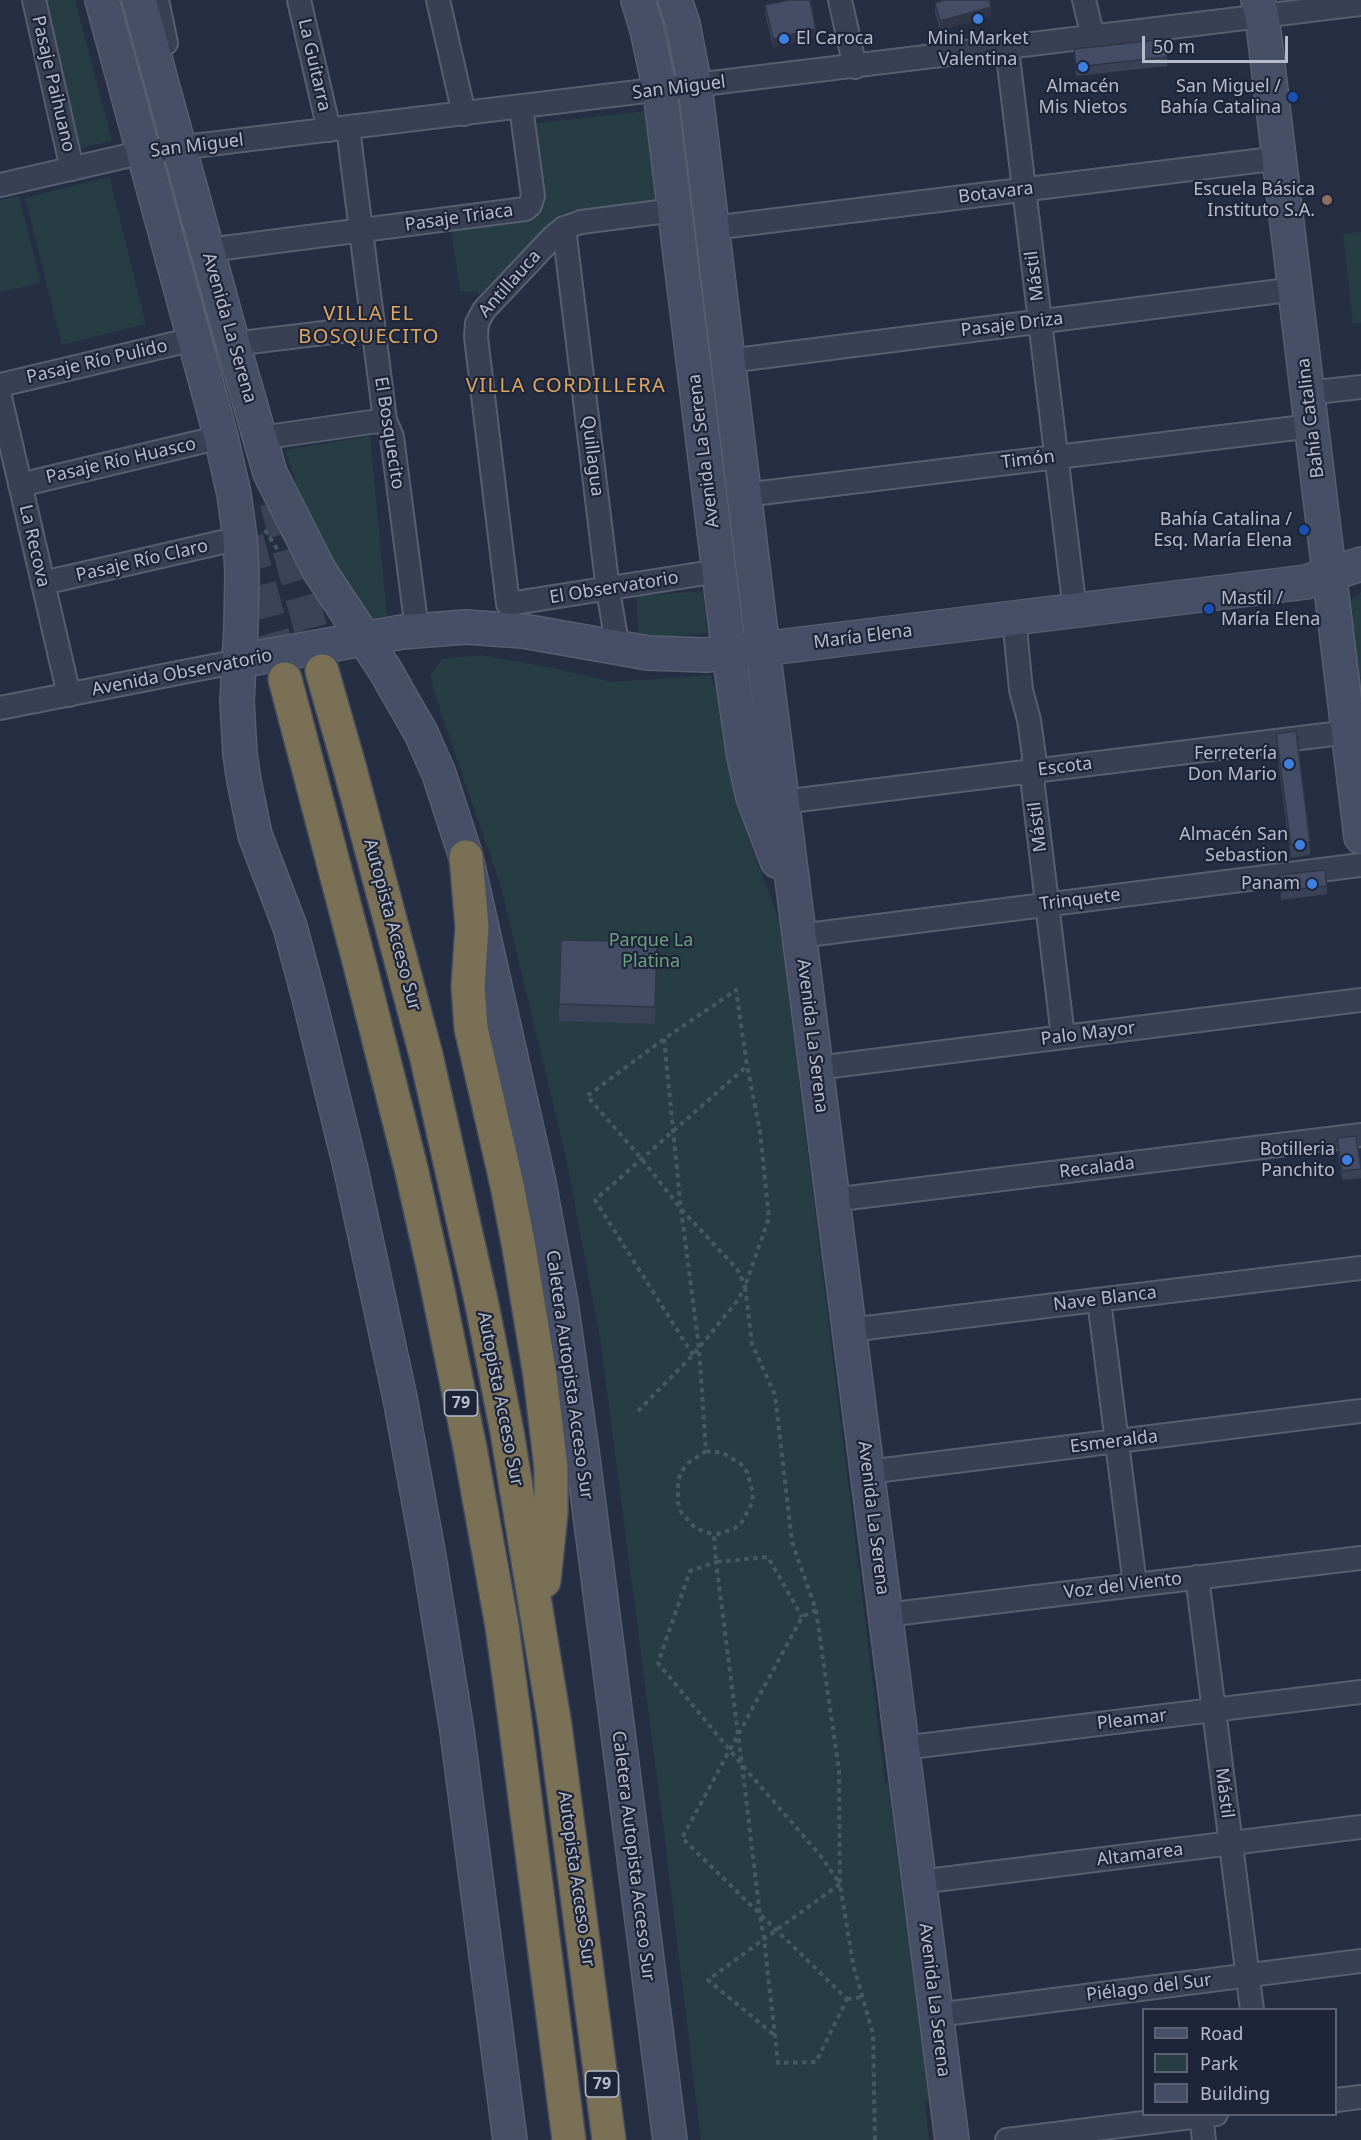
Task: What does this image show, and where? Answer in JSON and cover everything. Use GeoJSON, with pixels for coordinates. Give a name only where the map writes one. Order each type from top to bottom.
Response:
{"type":"FeatureCollection","features":[{"type":"Feature","properties":{"kind":"highway","name":"Autopista Acceso Sur"},"geometry":{"type":"LineString","coordinates":[[322,671],[395,934],[433,1088],[482,1305],[505,1420],[542,1639],[583,1924],[609,2140]]}},
{"type":"Feature","properties":{"kind":"highway","name":"79"},"geometry":{"type":"LineString","coordinates":[[285,680],[411,1168],[468,1437],[514,1713],[569,2140]]}},
{"type":"Feature","properties":{"kind":"highway"},"geometry":{"type":"LineString","coordinates":[[466,857],[472,927],[468,986],[471,1028],[503,1164],[519,1248],[540,1376],[551,1468],[552,1495],[544,1576],[542,1639]]}},
{"type":"Feature","properties":{"kind":"street","name":"Pasaje Paihuano"},"geometry":{"type":"LineString","coordinates":[[34,0],[72,168]]}},
{"type":"Feature","properties":{"kind":"street","name":"Avenida La Serena"},"geometry":{"type":"LineString","coordinates":[[102,0],[221,437],[234,494],[240,538],[242,600],[239,662]]}},
{"type":"Feature","properties":{"kind":"street","name":"Avenida La Serena"},"geometry":{"type":"LineString","coordinates":[[139,0],[186,147],[208,250],[270,473],[319,570],[363,638]]}},
{"type":"Feature","properties":{"kind":"street"},"geometry":{"type":"LineString","coordinates":[[157,0],[186,147]]}},
{"type":"Feature","properties":{"kind":"street","name":"La Guitarra"},"geometry":{"type":"LineString","coordinates":[[298,0],[338,129]]}},
{"type":"Feature","properties":{"kind":"street"},"geometry":{"type":"LineString","coordinates":[[438,0],[464,114]]}},
{"type":"Feature","properties":{"kind":"street","name":"Avenida La Serena"},"geometry":{"type":"LineString","coordinates":[[638,0],[652,50],[660,91],[729,653],[744,757],[753,797],[770,845],[794,896]]}},
{"type":"Feature","properties":{"kind":"street","name":"Avenida La Serena"},"geometry":{"type":"LineString","coordinates":[[675,0],[688,46],[695,86],[782,802],[952,2140]]}},
{"type":"Feature","properties":{"kind":"street"},"geometry":{"type":"LineString","coordinates":[[840,0],[855,67]]}},
{"type":"Feature","properties":{"kind":"street"},"geometry":{"type":"LineString","coordinates":[[1084,0],[1093,37]]}},
{"type":"Feature","properties":{"kind":"street","name":"San Miguel"},"geometry":{"type":"LineString","coordinates":[[0,185],[144,152],[1093,37],[1260,8],[1361,4]]}},
{"type":"Feature","properties":{"kind":"street","name":"Bahía Catalina"},"geometry":{"type":"LineString","coordinates":[[1260,8],[1359,801],[1361,837]]}},
{"type":"Feature","properties":{"kind":"street","name":"Mástil"},"geometry":{"type":"LineString","coordinates":[[1007,48],[1075,611]]}},
{"type":"Feature","properties":{"kind":"street","name":"Pasaje Triaca"},"geometry":{"type":"LineString","coordinates":[[361,231],[525,209],[530,205],[533,196],[521,107]]}},
{"type":"Feature","properties":{"kind":"street","name":"El Bosquecito"},"geometry":{"type":"LineString","coordinates":[[338,129],[361,231],[386,420],[392,437],[417,630]]}},
{"type":"Feature","properties":{"kind":"street","name":"Botavara"},"geometry":{"type":"LineString","coordinates":[[712,228],[1280,158]]}},
{"type":"Feature","properties":{"kind":"street","name":"Antillauca"},"geometry":{"type":"LineString","coordinates":[[508,604],[475,330],[480,316],[564,228],[581,222],[675,210]]}},
{"type":"Feature","properties":{"kind":"street","name":"Quillagua"},"geometry":{"type":"LineString","coordinates":[[564,228],[608,590],[618,649]]}},
{"type":"Feature","properties":{"kind":"street"},"geometry":{"type":"LineString","coordinates":[[208,250],[361,231]]}},
{"type":"Feature","properties":{"kind":"street","name":"Pasaje Driza"},"geometry":{"type":"LineString","coordinates":[[728,361],[1296,289]]}},
{"type":"Feature","properties":{"kind":"street"},"geometry":{"type":"LineString","coordinates":[[233,344],[373,327]]}},
{"type":"Feature","properties":{"kind":"street","name":"Pasaje Río Pulido"},"geometry":{"type":"LineString","coordinates":[[0,385],[194,339]]}},
{"type":"Feature","properties":{"kind":"street"},"geometry":{"type":"LineString","coordinates":[[1308,393],[1361,387]]}},
{"type":"Feature","properties":{"kind":"street","name":"La Recova"},"geometry":{"type":"LineString","coordinates":[[0,398],[69,695]]}},
{"type":"Feature","properties":{"kind":"street"},"geometry":{"type":"LineString","coordinates":[[260,438],[386,420]]}},
{"type":"Feature","properties":{"kind":"street","name":"Timón"},"geometry":{"type":"LineString","coordinates":[[744,495],[1312,426]]}},
{"type":"Feature","properties":{"kind":"street","name":"Pasaje Río Huasco"},"geometry":{"type":"LineString","coordinates":[[20,485],[221,437]]}},
{"type":"Feature","properties":{"kind":"street","name":"Pasaje Río Claro"},"geometry":{"type":"LineString","coordinates":[[43,583],[240,538]]}},
{"type":"Feature","properties":{"kind":"street","name":"María Elena"},"geometry":{"type":"LineString","coordinates":[[363,638],[450,627],[490,628],[523,631],[618,649],[679,655],[729,653],[1306,582],[1361,564]]}},
{"type":"Feature","properties":{"kind":"street","name":"El Observatorio"},"geometry":{"type":"LineString","coordinates":[[508,604],[719,572]]}},
{"type":"Feature","properties":{"kind":"street","name":"Mástil"},"geometry":{"type":"LineString","coordinates":[[1014,618],[1021,690],[1029,720],[1034,756],[1034,786],[1063,1037]]}},
{"type":"Feature","properties":{"kind":"street","name":"Avenida Observatorio"},"geometry":{"type":"LineString","coordinates":[[0,708],[363,638]]}},
{"type":"Feature","properties":{"kind":"street","name":"Caletera Autopista Acceso Sur"},"geometry":{"type":"LineString","coordinates":[[363,638],[386,670],[421,733],[454,815],[466,857],[525,1117],[561,1303],[582,1451],[669,2140]]}},
{"type":"Feature","properties":{"kind":"street"},"geometry":{"type":"LineString","coordinates":[[239,662],[237,726],[249,811],[255,835],[290,927],[309,994],[353,1181],[416,1486],[457,1731],[510,2140]]}},
{"type":"Feature","properties":{"kind":"street","name":"Escota"},"geometry":{"type":"LineString","coordinates":[[782,802],[1349,732]]}},
{"type":"Feature","properties":{"kind":"street","name":"Trinquete"},"geometry":{"type":"LineString","coordinates":[[799,936],[1361,865]]}},
{"type":"Feature","properties":{"kind":"street","name":"Palo Mayor"},"geometry":{"type":"LineString","coordinates":[[816,1068],[1361,1000]]}},
{"type":"Feature","properties":{"kind":"street","name":"Recalada"},"geometry":{"type":"LineString","coordinates":[[832,1200],[1361,1136]]}},
{"type":"Feature","properties":{"kind":"street","name":"Nave Blanca"},"geometry":{"type":"LineString","coordinates":[[849,1330],[1361,1268]]}},
{"type":"Feature","properties":{"kind":"street"},"geometry":{"type":"LineString","coordinates":[[1099,1300],[1135,1585]]}},
{"type":"Feature","properties":{"kind":"street","name":"Esmeralda"},"geometry":{"type":"LineString","coordinates":[[867,1472],[1361,1411]]}},
{"type":"Feature","properties":{"kind":"street","name":"Voz del Viento"},"geometry":{"type":"LineString","coordinates":[[885,1615],[1361,1558]]}},
{"type":"Feature","properties":{"kind":"street","name":"Mástil"},"geometry":{"type":"LineString","coordinates":[[1197,1577],[1251,2008]]}},
{"type":"Feature","properties":{"kind":"street","name":"Pleamar"},"geometry":{"type":"LineString","coordinates":[[902,1748],[1361,1692]]}},
{"type":"Feature","properties":{"kind":"street","name":"Altamarea"},"geometry":{"type":"LineString","coordinates":[[919,1882],[1361,1827]]}},
{"type":"Feature","properties":{"kind":"street","name":"Piélago del Sur"},"geometry":{"type":"LineString","coordinates":[[936,2015],[1361,1961]]}},
{"type":"Feature","properties":{"kind":"street"},"geometry":{"type":"LineString","coordinates":[[1337,2100],[1361,2097]]}},
{"type":"Feature","properties":{"kind":"street"},"geometry":{"type":"LineString","coordinates":[[1007,2140],[1201,2116]]}},
{"type":"Feature","properties":{"kind":"street"},"geometry":{"type":"LineString","coordinates":[[1204,2140],[1209,2116]]}},
{"type":"Feature","properties":{"kind":"path"},"geometry":{"type":"LineString","coordinates":[[638,1411],[693,1355],[738,1300],[745,1286],[769,1218],[760,1132],[736,990],[664,1039],[587,1096],[642,1158],[681,1209],[737,1269],[745,1286],[752,1344],[775,1395],[792,1542],[816,1610],[839,1771],[840,1884],[853,1964],[873,2034],[875,2140]]}},
{"type":"Feature","properties":{"kind":"path"},"geometry":{"type":"LineString","coordinates":[[664,1039],[681,1209],[699,1348],[701,1408],[706,1451]]}},
{"type":"Feature","properties":{"kind":"path"},"geometry":{"type":"LineString","coordinates":[[693,1355],[595,1200],[747,1065]]}},
{"type":"Feature","properties":{"kind":"path"},"geometry":{"type":"LineString","coordinates":[[706,1451],[723,1453],[741,1464],[747,1472],[753,1493],[748,1513],[742,1522],[734,1529],[714,1536],[704,1533],[687,1521],[681,1512],[676,1492],[678,1481],[688,1463],[706,1451]]}},
{"type":"Feature","properties":{"kind":"path"},"geometry":{"type":"LineString","coordinates":[[714,1536],[778,2063],[816,2062],[847,1999]]}},
{"type":"Feature","properties":{"kind":"path"},"geometry":{"type":"LineString","coordinates":[[802,1617],[768,1557],[716,1562],[690,1570],[658,1663],[820,1855],[840,1884]]}},
{"type":"Feature","properties":{"kind":"path"},"geometry":{"type":"LineString","coordinates":[[816,1610],[802,1617],[682,1838],[847,1999]]}},
{"type":"Feature","properties":{"kind":"path"},"geometry":{"type":"LineString","coordinates":[[773,2034],[708,1980],[840,1884]]}},
{"type":"Feature","properties":{"kind":"path"},"geometry":{"type":"LineString","coordinates":[[847,1999],[862,1997]]}},
{"type":"Feature","properties":{"kind":"green space"},"geometry":{"type":"Polygon","coordinates":[[[39,0],[75,0],[112,141],[75,149],[39,0]]]}},
{"type":"Feature","properties":{"kind":"green space"},"geometry":{"type":"Polygon","coordinates":[[[655,110],[665,200],[568,211],[559,215],[479,295],[477,292],[460,291],[451,229],[523,217],[530,124],[655,110]]]}},
{"type":"Feature","properties":{"kind":"green space"},"geometry":{"type":"Polygon","coordinates":[[[109,177],[146,324],[62,345],[25,198],[109,177]]]}},
{"type":"Feature","properties":{"kind":"green space"},"geometry":{"type":"Polygon","coordinates":[[[19,196],[41,283],[0,292],[0,200],[19,196]]]}},
{"type":"Feature","properties":{"kind":"green space"},"geometry":{"type":"Polygon","coordinates":[[[1361,232],[1361,323],[1353,324],[1343,234],[1361,232]]]}},
{"type":"Feature","properties":{"kind":"green space"},"geometry":{"type":"Polygon","coordinates":[[[370,436],[387,616],[362,620],[314,536],[285,450],[370,436]]]}},
{"type":"Feature","properties":{"kind":"green space"},"geometry":{"type":"Polygon","coordinates":[[[703,591],[707,633],[639,639],[636,596],[703,591]]]}},
{"type":"Feature","properties":{"kind":"green space"},"geometry":{"type":"Polygon","coordinates":[[[1361,592],[1361,699],[1349,602],[1361,592]]]}},
{"type":"Feature","properties":{"kind":"green space","name":"Parque La Platina"},"geometry":{"type":"Polygon","coordinates":[[[481,655],[553,668],[612,682],[712,675],[713,685],[716,685],[732,785],[752,849],[779,919],[885,1782],[888,1785],[929,2101],[925,2102],[929,2140],[701,2140],[600,1338],[567,1162],[501,887],[433,689],[431,674],[442,659],[481,655]]]}},
{"type":"Feature","properties":{"kind":"building"},"geometry":{"type":"Polygon","coordinates":[[[789,0],[810,0],[816,29],[773,39],[765,5],[789,0]]]}},
{"type":"Feature","properties":{"kind":"building"},"geometry":{"type":"Polygon","coordinates":[[[945,0],[989,0],[991,7],[940,21],[935,3],[945,0]]]}},
{"type":"Feature","properties":{"kind":"building"},"geometry":{"type":"Polygon","coordinates":[[[1165,39],[1167,57],[1076,67],[1074,49],[1165,39]]]}},
{"type":"Feature","properties":{"kind":"building"},"geometry":{"type":"Polygon","coordinates":[[[1296,731],[1310,842],[1291,845],[1276,734],[1296,731]]]}},
{"type":"Feature","properties":{"kind":"building"},"geometry":{"type":"Polygon","coordinates":[[[1325,870],[1327,886],[1281,891],[1279,875],[1325,870]]]}},
{"type":"Feature","properties":{"kind":"building"},"geometry":{"type":"Polygon","coordinates":[[[561,940],[657,942],[655,1007],[559,1004],[561,940]]]}},
{"type":"Feature","properties":{"kind":"building"},"geometry":{"type":"Polygon","coordinates":[[[1356,1136],[1361,1169],[1342,1171],[1337,1138],[1356,1136]]]}},
{"type":"Feature","properties":{"kind":"tunnel"},"geometry":{"type":"LineString","coordinates":[[276,502],[322,671]]}},
{"type":"Feature","properties":{"kind":"tunnel"},"geometry":{"type":"LineString","coordinates":[[247,538],[285,679]]}},
{"type":"Feature","properties":{"kind":"place","name":"Mini Market Valentina"},"geometry":{"type":"Point","coordinates":[978,19]}},
{"type":"Feature","properties":{"kind":"place","name":"El Caroca"},"geometry":{"type":"Point","coordinates":[784,39]}},
{"type":"Feature","properties":{"kind":"place","name":"Almacén Mis Nietos"},"geometry":{"type":"Point","coordinates":[1083,67]}},
{"type":"Feature","properties":{"kind":"place","name":"San Miguel / Bahía Catalina"},"geometry":{"type":"Point","coordinates":[1293,97]}},
{"type":"Feature","properties":{"kind":"place","name":"Escuela Básica Instituto S.A."},"geometry":{"type":"Point","coordinates":[1327,200]}},
{"type":"Feature","properties":{"kind":"place","name":"Bahía Catalina / Esq. María Elena"},"geometry":{"type":"Point","coordinates":[1304,530]}},
{"type":"Feature","properties":{"kind":"place","name":"Mastil / María Elena"},"geometry":{"type":"Point","coordinates":[1209,609]}},
{"type":"Feature","properties":{"kind":"place","name":"Ferretería Don Mario"},"geometry":{"type":"Point","coordinates":[1289,764]}},
{"type":"Feature","properties":{"kind":"place","name":"Almacén San Sebastion"},"geometry":{"type":"Point","coordinates":[1300,845]}},
{"type":"Feature","properties":{"kind":"place","name":"Panam"},"geometry":{"type":"Point","coordinates":[1312,884]}},
{"type":"Feature","properties":{"kind":"place","name":"Botilleria Panchito"},"geometry":{"type":"Point","coordinates":[1347,1160]}},
{"type":"Feature","properties":{"kind":"district","name":"VILLA EL BOSQUECITO"},"geometry":{"type":"Point","coordinates":[369,326]}},
{"type":"Feature","properties":{"kind":"district","name":"VILLA CORDILLERA"},"geometry":{"type":"Point","coordinates":[566,386]}}]}
